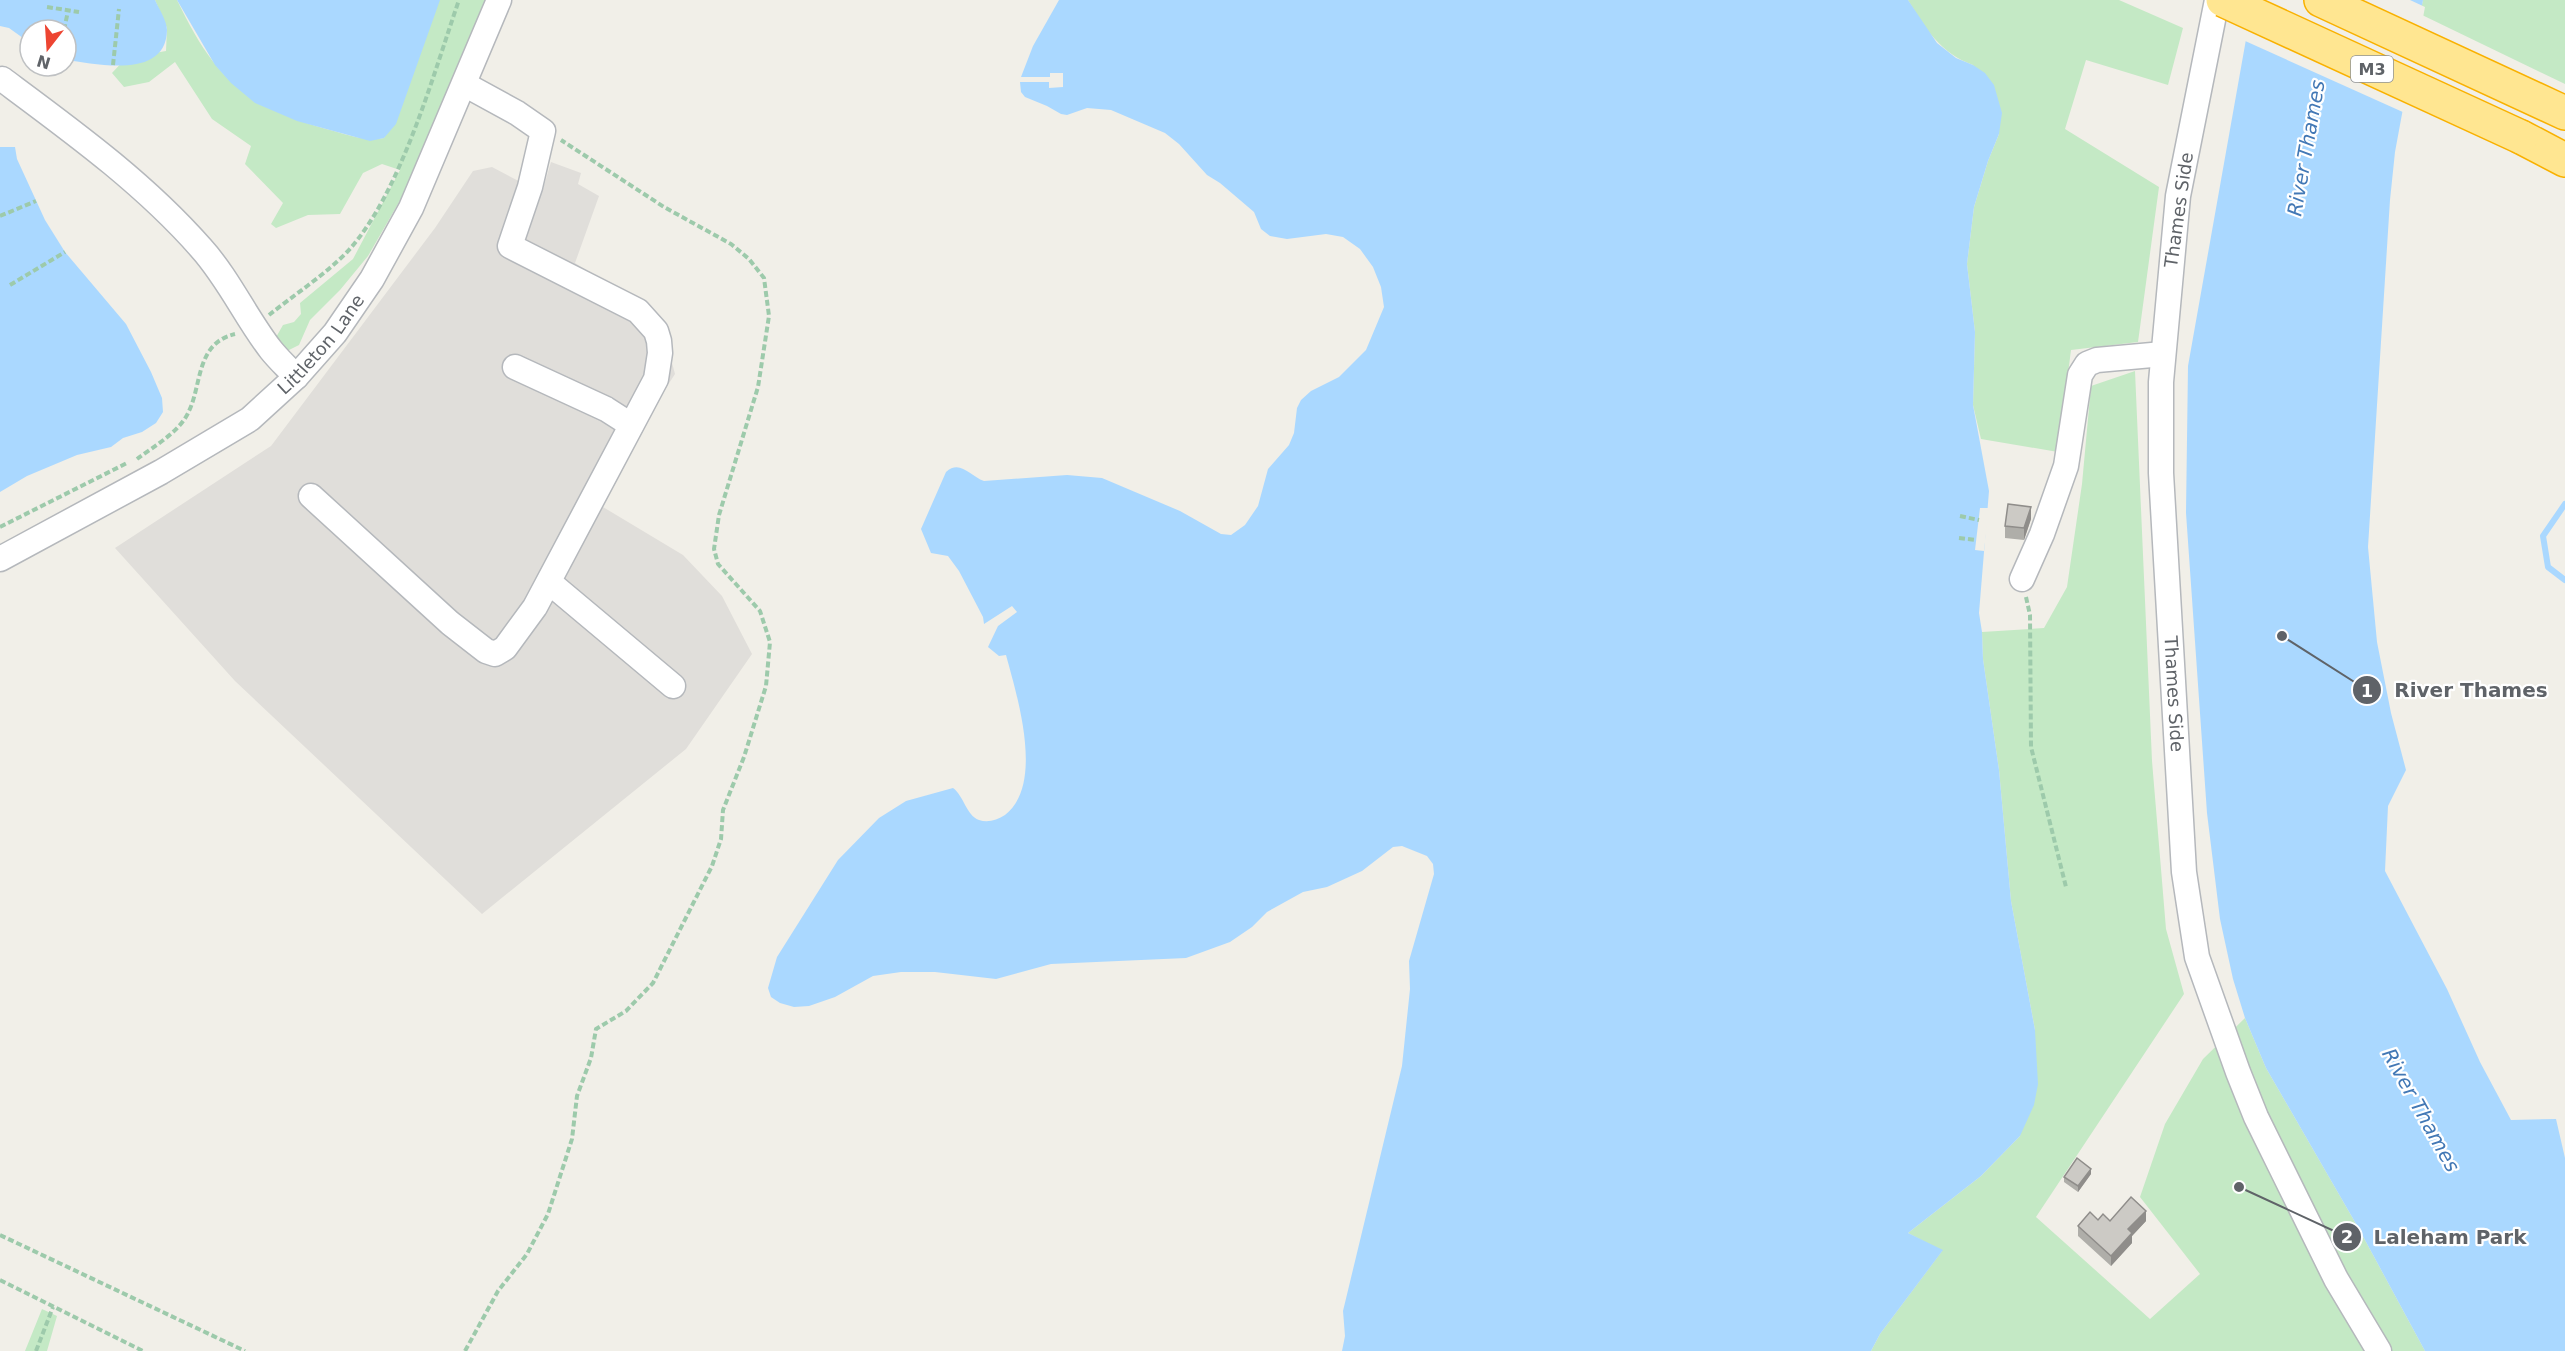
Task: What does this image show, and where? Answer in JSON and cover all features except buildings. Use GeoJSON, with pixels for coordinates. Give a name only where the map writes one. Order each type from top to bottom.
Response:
{"type":"FeatureCollection","features":[{"type":"Feature","properties":{"kind":"highway","name":"M3"},"geometry":{"type":"LineString","coordinates":[[2223,0],[2521,137],[2565,160]]}},
{"type":"Feature","properties":{"kind":"highway","name":"M3"},"geometry":{"type":"LineString","coordinates":[[2321,0],[2565,113]]}},
{"type":"Feature","properties":{"kind":"street","name":"Littleton Lane"},"geometry":{"type":"LineString","coordinates":[[0,560],[161,472],[250,419],[296,377],[335,333],[372,279],[411,208],[500,0]]}},
{"type":"Feature","properties":{"kind":"street","name":"Thames Side"},"geometry":{"type":"LineString","coordinates":[[2217,0],[2178,196],[2161,382],[2161,473],[2170,597],[2173,709],[2184,872],[2197,957],[2217,1018],[2256,1118],[2336,1279],[2379,1351]]}},
{"type":"Feature","properties":{"kind":"street"},"geometry":{"type":"LineString","coordinates":[[2,79],[71,130],[125,175],[192,239],[217,267],[271,350],[296,377]]}},
{"type":"Feature","properties":{"kind":"street"},"geometry":{"type":"LineString","coordinates":[[311,496],[450,623],[486,651],[495,654],[505,648],[523,625],[549,582],[656,379],[660,353],[656,331],[638,311],[510,246],[530,187],[543,131],[517,113],[464,84]]}},
{"type":"Feature","properties":{"kind":"street"},"geometry":{"type":"LineString","coordinates":[[2022,579],[2042,534],[2066,466],[2080,375],[2087,364],[2097,360],[2163,354]]}},
{"type":"Feature","properties":{"kind":"street"},"geometry":{"type":"LineString","coordinates":[[515,367],[606,409],[631,425]]}},
{"type":"Feature","properties":{"kind":"street"},"geometry":{"type":"LineString","coordinates":[[549,582],[673,686]]}},
{"type":"Feature","properties":{"kind":"path"},"geometry":{"type":"LineString","coordinates":[[0,526],[137,459],[179,426],[189,411],[201,364],[213,348],[226,336],[255,327],[347,251],[367,225],[410,140],[459,0]]}},
{"type":"Feature","properties":{"kind":"path"},"geometry":{"type":"LineString","coordinates":[[47,7],[79,12]]}},
{"type":"Feature","properties":{"kind":"path"},"geometry":{"type":"LineString","coordinates":[[113,65],[119,9]]}},
{"type":"Feature","properties":{"kind":"path"},"geometry":{"type":"LineString","coordinates":[[67,18],[68,11]]}},
{"type":"Feature","properties":{"kind":"path"},"geometry":{"type":"LineString","coordinates":[[465,1351],[498,1291],[526,1254],[548,1214],[572,1139],[577,1096],[591,1058],[596,1029],[626,1011],[653,983],[712,866],[721,839],[723,810],[744,757],[766,686],[770,642],[760,610],[718,564],[714,549],[719,516],[758,387],[769,316],[764,278],[749,259],[731,244],[664,207],[566,143],[543,131]]}},
{"type":"Feature","properties":{"kind":"path"},"geometry":{"type":"LineString","coordinates":[[0,216],[36,201]]}},
{"type":"Feature","properties":{"kind":"path"},"geometry":{"type":"LineString","coordinates":[[10,285],[65,252]]}},
{"type":"Feature","properties":{"kind":"path"},"geometry":{"type":"LineString","coordinates":[[1959,516],[1979,520]]}},
{"type":"Feature","properties":{"kind":"path"},"geometry":{"type":"LineString","coordinates":[[1959,538],[1976,540]]}},
{"type":"Feature","properties":{"kind":"path"},"geometry":{"type":"LineString","coordinates":[[2022,579],[2030,615],[2031,747],[2066,887]]}},
{"type":"Feature","properties":{"kind":"path"},"geometry":{"type":"LineString","coordinates":[[0,1235],[245,1351]]}},
{"type":"Feature","properties":{"kind":"path"},"geometry":{"type":"LineString","coordinates":[[0,1280],[143,1351]]}},
{"type":"Feature","properties":{"kind":"path"},"geometry":{"type":"LineString","coordinates":[[36,1351],[53,1307]]}},
{"type":"Feature","properties":{"kind":"shaded area"},"geometry":{"type":"Polygon","coordinates":[[[551,162],[581,173],[578,184],[599,196],[575,263],[659,315],[675,374],[593,501],[683,555],[722,596],[752,654],[686,749],[482,914],[235,681],[115,548],[271,446],[435,228],[473,171],[492,167],[530,187],[543,189],[551,162]]]}},
{"type":"Feature","properties":{"kind":"green space"},"geometry":{"type":"Polygon","coordinates":[[[155,0],[177,0],[204,49],[219,69],[253,98],[273,110],[298,120],[348,135],[377,139],[384,138],[438,0],[486,0],[406,190],[368,256],[340,290],[310,320],[299,345],[287,351],[275,339],[283,325],[294,322],[301,314],[300,303],[353,259],[400,170],[382,164],[363,173],[340,214],[308,215],[276,228],[271,224],[283,203],[245,164],[251,146],[212,119],[175,62],[149,82],[124,87],[112,73],[126,58],[166,51],[167,28],[155,0]]]}},
{"type":"Feature","properties":{"kind":"green space"},"geometry":{"type":"Polygon","coordinates":[[[1908,0],[2119,0],[2183,28],[2168,85],[2086,60],[2065,129],[2159,187],[2138,342],[2071,350],[2058,452],[1981,439],[1973,405],[1975,332],[1967,264],[1974,207],[1999,134],[1973,65],[1942,47],[1927,30],[1908,0]]]}},
{"type":"Feature","properties":{"kind":"green space"},"geometry":{"type":"Polygon","coordinates":[[[2423,0],[2565,0],[2565,84],[2420,14],[2423,0]]]}},
{"type":"Feature","properties":{"kind":"green space"},"geometry":{"type":"Polygon","coordinates":[[[2135,371],[2152,761],[2166,929],[2184,994],[2036,1217],[2150,1319],[2200,1274],[2140,1197],[2165,1124],[2203,1059],[2245,1018],[2266,1068],[2359,1229],[2425,1351],[1871,1351],[1880,1334],[1942,1251],[1908,1233],[1981,1176],[2020,1136],[2035,1030],[2011,901],[1999,770],[1983,659],[1982,632],[2044,628],[2067,587],[2082,484],[2091,386],[2135,371]]]}},
{"type":"Feature","properties":{"kind":"green space"},"geometry":{"type":"Polygon","coordinates":[[[42,1309],[57,1316],[47,1351],[25,1351],[42,1309]]]}},
{"type":"Feature","properties":{"kind":"water"},"geometry":{"type":"Polygon","coordinates":[[[0,0],[155,0],[167,30],[164,46],[155,56],[143,63],[111,65],[78,62],[78,18],[18,18],[18,34],[9,28],[0,26],[0,0]]]}},
{"type":"Feature","properties":{"kind":"water"},"geometry":{"type":"Polygon","coordinates":[[[177,0],[440,0],[396,124],[384,138],[370,141],[297,121],[255,103],[231,83],[215,65],[177,0]]]}},
{"type":"Feature","properties":{"kind":"water"},"geometry":{"type":"Polygon","coordinates":[[[1059,0],[1908,0],[1937,43],[1956,58],[1985,73],[1994,85],[2002,113],[1999,134],[1974,207],[1967,264],[1975,332],[1973,405],[1989,491],[1979,613],[1983,659],[1999,770],[2011,901],[2035,1030],[2038,1084],[2034,1105],[2020,1136],[1981,1176],[1908,1233],[1943,1250],[1880,1334],[1871,1351],[1342,1351],[1345,1336],[1343,1311],[1402,1066],[1410,989],[1409,961],[1434,874],[1433,864],[1427,856],[1402,846],[1393,847],[1362,871],[1327,887],[1303,892],[1267,912],[1252,927],[1230,942],[1186,958],[1051,964],[996,979],[935,972],[901,972],[873,976],[835,997],[809,1006],[794,1007],[780,1003],[771,997],[768,988],[777,957],[838,860],[879,818],[906,801],[953,788],[975,818],[982,821],[992,820],[1005,815],[1017,801],[1024,783],[1025,739],[1011,672],[1006,655],[999,656],[988,647],[998,626],[1017,612],[1012,606],[984,624],[983,617],[959,571],[948,556],[931,553],[921,529],[946,472],[956,467],[984,481],[1067,475],[1102,478],[1180,511],[1221,534],[1231,535],[1245,525],[1258,506],[1268,469],[1289,445],[1294,433],[1297,408],[1301,400],[1311,391],[1339,377],[1366,350],[1384,307],[1381,287],[1373,267],[1360,249],[1343,237],[1326,234],[1287,239],[1270,236],[1261,229],[1254,212],[1207,175],[1179,144],[1165,133],[1111,110],[1087,108],[1067,115],[1025,97],[1021,92],[1020,82],[1049,82],[1049,88],[1063,87],[1063,73],[1050,73],[1050,77],[1021,77],[1033,46],[1059,0]]]}},
{"type":"Feature","properties":{"kind":"water"},"geometry":{"type":"Polygon","coordinates":[[[2253,0],[2423,0],[2395,152],[2390,200],[2368,547],[2377,642],[2391,713],[2406,770],[2388,806],[2385,871],[2447,989],[2480,1062],[2511,1120],[2556,1119],[2565,1158],[2565,1351],[2425,1351],[2359,1229],[2266,1068],[2245,1018],[2233,979],[2220,919],[2207,813],[2186,513],[2188,366],[2253,0]]]}},
{"type":"Feature","properties":{"kind":"water"},"geometry":{"type":"Polygon","coordinates":[[[0,147],[15,147],[17,159],[45,220],[65,252],[126,324],[162,398],[163,412],[156,423],[142,432],[123,438],[111,447],[77,455],[27,476],[0,492],[0,147]]]}},
{"type":"Feature","properties":{"kind":"pier"},"geometry":{"type":"Polygon","coordinates":[[[2250,0],[2410,0],[2425,7],[2405,113],[2243,40],[2250,0]]]}},
{"type":"Feature","properties":{"kind":"pier"},"geometry":{"type":"Polygon","coordinates":[[[1980,508],[1989,508],[1984,551],[1975,550],[1980,508]]]}},
{"type":"Feature","properties":{"kind":"waterway"},"geometry":{"type":"LineString","coordinates":[[2565,504],[2543,536],[2548,567],[2565,580]]}},
{"type":"Feature","properties":{"kind":"place","name":"River Thames"},"geometry":{"type":"Point","coordinates":[2282,636]}},
{"type":"Feature","properties":{"kind":"place","name":"Laleham Park"},"geometry":{"type":"Point","coordinates":[2239,1187]}}]}
